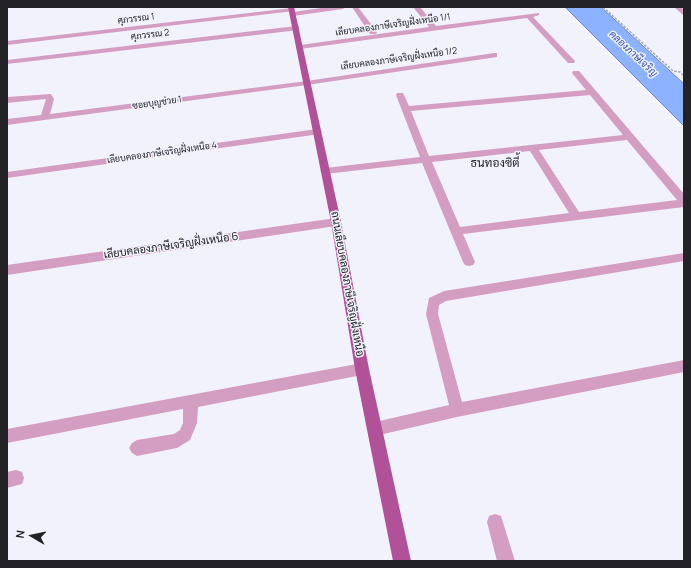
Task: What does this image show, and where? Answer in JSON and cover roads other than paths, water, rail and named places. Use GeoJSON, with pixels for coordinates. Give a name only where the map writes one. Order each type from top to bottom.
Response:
{"type":"FeatureCollection","features":[{"type":"Feature","properties":{"kind":"main road","name":"ถนนเลียบคลองภาษีเจริญฝั่งเหนือ"},"geometry":{"type":"LineString","coordinates":[[292,10],[336,222],[362,370],[402,561]]}},
{"type":"Feature","properties":{"kind":"street","name":"ศุภวรรณ 1"},"geometry":{"type":"LineString","coordinates":[[7,43],[292,10],[343,7]]}},
{"type":"Feature","properties":{"kind":"street"},"geometry":{"type":"LineString","coordinates":[[356,7],[373,32]]}},
{"type":"Feature","properties":{"kind":"street"},"geometry":{"type":"LineString","coordinates":[[416,7],[434,28]]}},
{"type":"Feature","properties":{"kind":"street"},"geometry":{"type":"LineString","coordinates":[[677,7],[684,14]]}},
{"type":"Feature","properties":{"kind":"street","name":"เลียบคลองภาษีเจริญฝั่งเหนือ 1/1"},"geometry":{"type":"LineString","coordinates":[[300,47],[537,14]]}},
{"type":"Feature","properties":{"kind":"street"},"geometry":{"type":"LineString","coordinates":[[528,15],[571,61]]}},
{"type":"Feature","properties":{"kind":"street","name":"ศุภวรรณ 2"},"geometry":{"type":"LineString","coordinates":[[7,62],[296,28]]}},
{"type":"Feature","properties":{"kind":"street","name":"เลียบคลองภาษีเจริญฝั่งเหนือ 1/2"},"geometry":{"type":"LineString","coordinates":[[307,82],[494,55]]}},
{"type":"Feature","properties":{"kind":"street"},"geometry":{"type":"LineString","coordinates":[[576,73],[684,202]]}},
{"type":"Feature","properties":{"kind":"street","name":"ซอยบุญช่วย 1"},"geometry":{"type":"LineString","coordinates":[[7,122],[307,82]]}},
{"type":"Feature","properties":{"kind":"street"},"geometry":{"type":"LineString","coordinates":[[406,109],[592,92]]}},
{"type":"Feature","properties":{"kind":"street"},"geometry":{"type":"LineString","coordinates":[[400,95],[469,262]]}},
{"type":"Feature","properties":{"kind":"street"},"geometry":{"type":"LineString","coordinates":[[7,100],[48,96],[50,99],[44,118]]}},
{"type":"Feature","properties":{"kind":"street","name":"เลียบคลองภาษีเจริญฝั่งเหนือ 4"},"geometry":{"type":"LineString","coordinates":[[7,175],[317,132]]}},
{"type":"Feature","properties":{"kind":"street"},"geometry":{"type":"LineString","coordinates":[[325,171],[629,137]]}},
{"type":"Feature","properties":{"kind":"street"},"geometry":{"type":"LineString","coordinates":[[533,148],[576,216]]}},
{"type":"Feature","properties":{"kind":"street"},"geometry":{"type":"LineString","coordinates":[[456,231],[684,202]]}},
{"type":"Feature","properties":{"kind":"street","name":"เลียบคลองภาษีเจริญฝั่งเหนือ 6"},"geometry":{"type":"LineString","coordinates":[[7,270],[336,222]]}},
{"type":"Feature","properties":{"kind":"street"},"geometry":{"type":"LineString","coordinates":[[458,410],[432,314],[433,302],[444,296],[684,257]]}},
{"type":"Feature","properties":{"kind":"street"},"geometry":{"type":"LineString","coordinates":[[375,429],[458,410],[684,366]]}},
{"type":"Feature","properties":{"kind":"street"},"geometry":{"type":"LineString","coordinates":[[7,436],[362,370]]}},
{"type":"Feature","properties":{"kind":"street"},"geometry":{"type":"LineString","coordinates":[[137,448],[176,441],[185,435],[190,423],[191,402]]}},
{"type":"Feature","properties":{"kind":"street"},"geometry":{"type":"LineString","coordinates":[[495,522],[506,561]]}},
{"type":"Feature","properties":{"kind":"water","name":"คลองภาษีเจริญ"},"geometry":{"type":"Polygon","coordinates":[[[565,7],[601,7],[684,84],[684,126],[565,7]]]}},
{"type":"Feature","properties":{"kind":"district","name":"ธนทองซิตี้"},"geometry":{"type":"Point","coordinates":[495,164]}}]}
